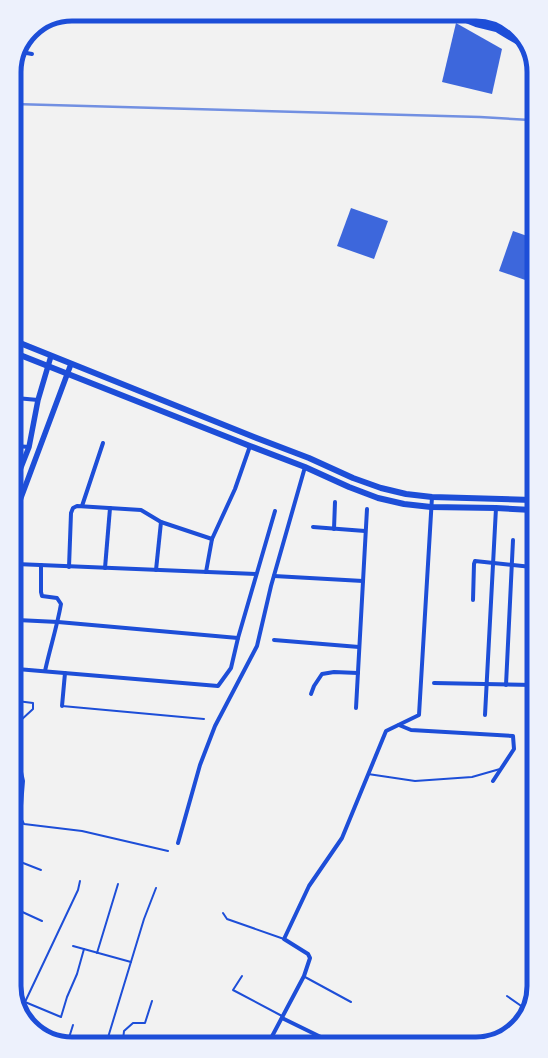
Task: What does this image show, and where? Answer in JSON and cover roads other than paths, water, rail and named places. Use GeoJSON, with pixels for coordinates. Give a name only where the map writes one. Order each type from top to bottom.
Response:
{"type":"FeatureCollection","features":[{"type":"Feature","properties":{"kind":"main road"},"geometry":{"type":"LineString","coordinates":[[468,21],[507,31]]}},
{"type":"Feature","properties":{"kind":"main road"},"geometry":{"type":"LineString","coordinates":[[494,28],[517,42]]}},
{"type":"Feature","properties":{"kind":"main road"},"geometry":{"type":"LineString","coordinates":[[21,344],[309,458],[367,483],[406,494],[432,497],[527,500]]}},
{"type":"Feature","properties":{"kind":"main road"},"geometry":{"type":"LineString","coordinates":[[21,355],[305,467],[349,487],[378,498],[404,504],[431,507],[527,510]]}},
{"type":"Feature","properties":{"kind":"main road"},"geometry":{"type":"LineString","coordinates":[[21,467],[29,447],[38,400],[47,365],[51,356]]}},
{"type":"Feature","properties":{"kind":"main road"},"geometry":{"type":"LineString","coordinates":[[21,498],[72,364]]}},
{"type":"Feature","properties":{"kind":"street"},"geometry":{"type":"LineString","coordinates":[[25,53],[32,54]]}},
{"type":"Feature","properties":{"kind":"street"},"geometry":{"type":"LineString","coordinates":[[21,398],[38,400]]}},
{"type":"Feature","properties":{"kind":"street"},"geometry":{"type":"LineString","coordinates":[[82,506],[103,443]]}},
{"type":"Feature","properties":{"kind":"street"},"geometry":{"type":"LineString","coordinates":[[21,446],[29,447]]}},
{"type":"Feature","properties":{"kind":"street"},"geometry":{"type":"LineString","coordinates":[[206,572],[212,539],[235,489],[250,446]]}},
{"type":"Feature","properties":{"kind":"street"},"geometry":{"type":"LineString","coordinates":[[178,843],[200,765],[215,726],[257,646],[274,576],[305,467]]}},
{"type":"Feature","properties":{"kind":"street"},"geometry":{"type":"LineString","coordinates":[[272,1037],[304,976],[310,958],[308,954],[284,939],[309,886],[342,838],[386,731],[419,715],[432,497]]}},
{"type":"Feature","properties":{"kind":"street"},"geometry":{"type":"LineString","coordinates":[[334,529],[335,502]]}},
{"type":"Feature","properties":{"kind":"street"},"geometry":{"type":"LineString","coordinates":[[69,567],[71,513],[73,508],[77,506],[141,510],[161,522],[212,539]]}},
{"type":"Feature","properties":{"kind":"street"},"geometry":{"type":"LineString","coordinates":[[105,568],[110,508]]}},
{"type":"Feature","properties":{"kind":"street"},"geometry":{"type":"LineString","coordinates":[[485,716],[496,508]]}},
{"type":"Feature","properties":{"kind":"street"},"geometry":{"type":"LineString","coordinates":[[356,708],[366,509]]}},
{"type":"Feature","properties":{"kind":"street"},"geometry":{"type":"LineString","coordinates":[[21,669],[218,686],[231,668],[238,638],[275,511]]}},
{"type":"Feature","properties":{"kind":"street"},"geometry":{"type":"LineString","coordinates":[[156,570],[161,522]]}},
{"type":"Feature","properties":{"kind":"street"},"geometry":{"type":"LineString","coordinates":[[313,527],[365,531]]}},
{"type":"Feature","properties":{"kind":"street"},"geometry":{"type":"LineString","coordinates":[[506,685],[513,540]]}},
{"type":"Feature","properties":{"kind":"street"},"geometry":{"type":"LineString","coordinates":[[473,600],[475,561],[527,566]]}},
{"type":"Feature","properties":{"kind":"street"},"geometry":{"type":"LineString","coordinates":[[21,564],[256,574]]}},
{"type":"Feature","properties":{"kind":"street"},"geometry":{"type":"LineString","coordinates":[[41,565],[42,596],[57,598],[60,600],[61,604],[58,622],[45,671]]}},
{"type":"Feature","properties":{"kind":"street"},"geometry":{"type":"LineString","coordinates":[[274,576],[363,581]]}},
{"type":"Feature","properties":{"kind":"street"},"geometry":{"type":"LineString","coordinates":[[21,620],[58,622],[238,638]]}},
{"type":"Feature","properties":{"kind":"street"},"geometry":{"type":"LineString","coordinates":[[274,640],[359,647]]}},
{"type":"Feature","properties":{"kind":"street"},"geometry":{"type":"LineString","coordinates":[[311,694],[314,686],[322,674],[334,672],[358,673]]}},
{"type":"Feature","properties":{"kind":"street"},"geometry":{"type":"LineString","coordinates":[[62,706],[65,673]]}},
{"type":"Feature","properties":{"kind":"street"},"geometry":{"type":"LineString","coordinates":[[434,683],[527,685]]}},
{"type":"Feature","properties":{"kind":"street"},"geometry":{"type":"LineString","coordinates":[[399,724],[411,730],[514,736],[514,749],[493,781]]}},
{"type":"Feature","properties":{"kind":"street"},"geometry":{"type":"LineString","coordinates":[[282,1017],[321,1037]]}},
{"type":"Feature","properties":{"kind":"lane"},"geometry":{"type":"LineString","coordinates":[[21,702],[33,703],[33,709],[21,720]]}},
{"type":"Feature","properties":{"kind":"lane"},"geometry":{"type":"LineString","coordinates":[[62,706],[204,719]]}},
{"type":"Feature","properties":{"kind":"lane"},"geometry":{"type":"LineString","coordinates":[[21,768],[24,782],[21,818],[24,824],[82,831],[168,851]]}},
{"type":"Feature","properties":{"kind":"lane"},"geometry":{"type":"LineString","coordinates":[[368,774],[415,781],[472,777],[501,768]]}},
{"type":"Feature","properties":{"kind":"lane"},"geometry":{"type":"LineString","coordinates":[[21,862],[41,870]]}},
{"type":"Feature","properties":{"kind":"lane"},"geometry":{"type":"LineString","coordinates":[[80,881],[25,1002],[61,1017],[67,997],[78,974],[84,949]]}},
{"type":"Feature","properties":{"kind":"lane"},"geometry":{"type":"LineString","coordinates":[[97,952],[118,884]]}},
{"type":"Feature","properties":{"kind":"lane"},"geometry":{"type":"LineString","coordinates":[[109,1036],[144,919],[156,888]]}},
{"type":"Feature","properties":{"kind":"lane"},"geometry":{"type":"LineString","coordinates":[[21,911],[42,920]]}},
{"type":"Feature","properties":{"kind":"lane"},"geometry":{"type":"LineString","coordinates":[[223,913],[227,919],[284,939]]}},
{"type":"Feature","properties":{"kind":"lane"},"geometry":{"type":"LineString","coordinates":[[74,946],[131,962]]}},
{"type":"Feature","properties":{"kind":"lane"},"geometry":{"type":"LineString","coordinates":[[242,976],[233,990],[282,1017]]}},
{"type":"Feature","properties":{"kind":"lane"},"geometry":{"type":"LineString","coordinates":[[304,976],[351,1002]]}},
{"type":"Feature","properties":{"kind":"lane"},"geometry":{"type":"LineString","coordinates":[[507,996],[523,1007]]}},
{"type":"Feature","properties":{"kind":"lane"},"geometry":{"type":"LineString","coordinates":[[123,1037],[124,1031],[133,1023],[144,1023],[152,1001]]}},
{"type":"Feature","properties":{"kind":"lane"},"geometry":{"type":"LineString","coordinates":[[69,1037],[73,1024]]}},
{"type":"Feature","properties":{"kind":"railway"},"geometry":{"type":"LineString","coordinates":[[21,104],[480,117],[527,120]]}}]}
